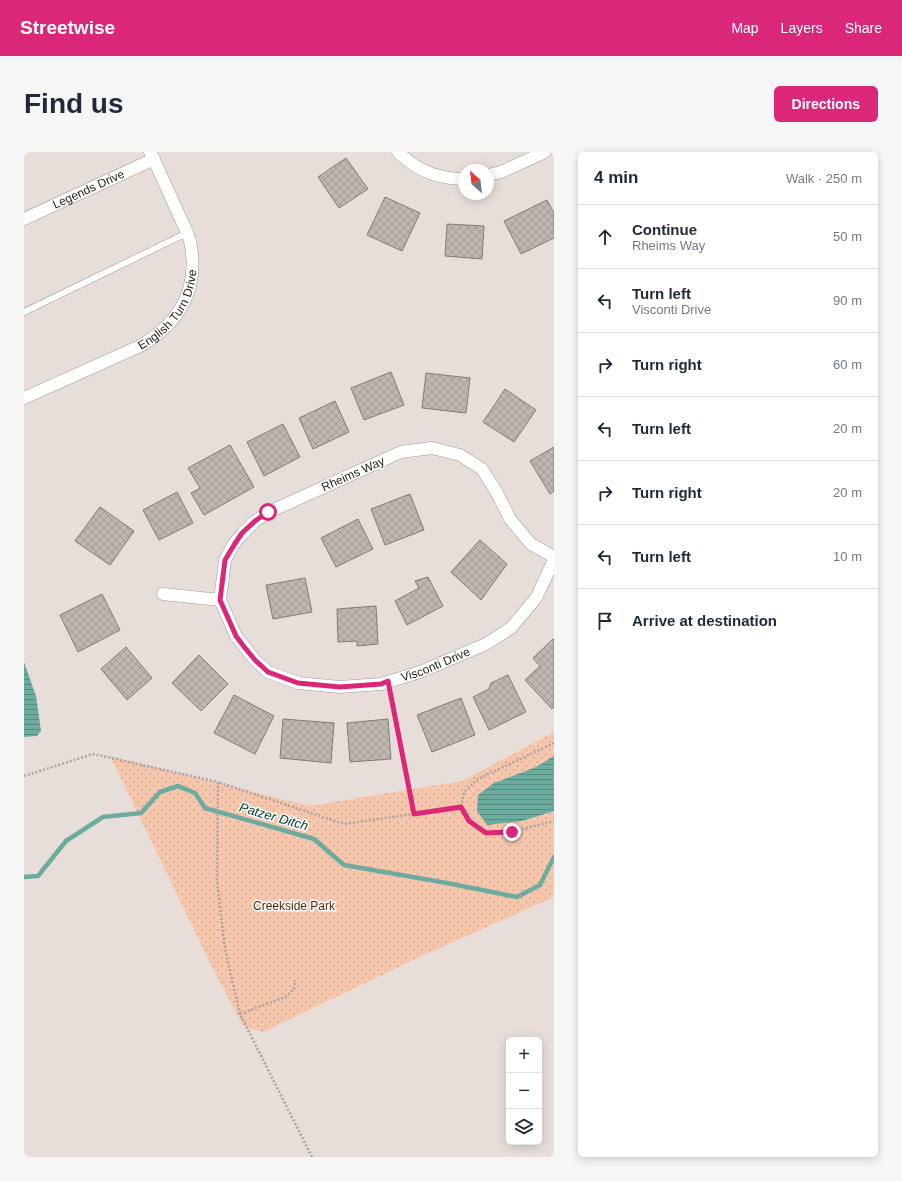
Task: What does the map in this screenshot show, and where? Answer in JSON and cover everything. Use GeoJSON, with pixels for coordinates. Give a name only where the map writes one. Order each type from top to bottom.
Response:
{"type":"FeatureCollection","features":[{"type":"Feature","properties":{"kind":"street"},"geometry":{"type":"LineString","coordinates":[[398,152],[408,162],[419,169],[432,174],[458,179]]}},
{"type":"Feature","properties":{"kind":"street"},"geometry":{"type":"LineString","coordinates":[[494,174],[501,172],[545,152]]}},
{"type":"Feature","properties":{"kind":"street","name":"Legends Drive"},"geometry":{"type":"LineString","coordinates":[[24,219],[152,156]]}},
{"type":"Feature","properties":{"kind":"street","name":"English Turn Drive"},"geometry":{"type":"LineString","coordinates":[[24,398],[140,346],[156,337],[167,327],[187,299],[193,267],[190,240],[152,156]]}},
{"type":"Feature","properties":{"kind":"street","name":"Rheims Way"},"geometry":{"type":"LineString","coordinates":[[220,600],[225,560],[242,533],[255,521],[268,512],[401,452],[432,448],[460,454],[482,469],[497,493],[510,519],[530,544],[554,559]]}},
{"type":"Feature","properties":{"kind":"street","name":"Visconti Drive"},"geometry":{"type":"LineString","coordinates":[[220,600],[236,636],[255,660],[268,672],[298,683],[340,687],[381,684],[420,672],[486,644],[511,628],[536,598],[554,559]]}},
{"type":"Feature","properties":{"kind":"street"},"geometry":{"type":"LineString","coordinates":[[163,594],[220,600]]}},
{"type":"Feature","properties":{"kind":"lane"},"geometry":{"type":"LineString","coordinates":[[24,312],[187,233]]}},
{"type":"Feature","properties":{"kind":"path"},"geometry":{"type":"LineString","coordinates":[[388,681],[414,814]]}},
{"type":"Feature","properties":{"kind":"path"},"geometry":{"type":"LineString","coordinates":[[554,743],[478,779],[464,792],[461,807],[469,821],[486,833],[512,832],[554,821]]}},
{"type":"Feature","properties":{"kind":"path"},"geometry":{"type":"LineString","coordinates":[[24,776],[93,754],[218,782],[344,824],[461,807]]}},
{"type":"Feature","properties":{"kind":"path"},"geometry":{"type":"LineString","coordinates":[[218,782],[217,882],[225,949],[240,1014],[312,1157]]}},
{"type":"Feature","properties":{"kind":"path"},"geometry":{"type":"LineString","coordinates":[[240,1014],[285,997],[294,989],[295,980]]}},
{"type":"Feature","properties":{"kind":"green space","name":"Creekside Park"},"geometry":{"type":"Polygon","coordinates":[[[554,732],[554,897],[422,956],[263,1032],[243,1026],[210,963],[110,756],[309,806],[462,781],[554,732]]]}},
{"type":"Feature","properties":{"kind":"water"},"geometry":{"type":"Polygon","coordinates":[[[24,662],[36,696],[41,731],[37,736],[24,737],[24,662]]]}},
{"type":"Feature","properties":{"kind":"water"},"geometry":{"type":"Polygon","coordinates":[[[554,756],[554,811],[522,821],[487,825],[477,811],[478,795],[494,783],[536,767],[554,756]]]}},
{"type":"Feature","properties":{"kind":"building"},"geometry":{"type":"Polygon","coordinates":[[[346,158],[368,189],[339,208],[318,177],[346,158]]]}},
{"type":"Feature","properties":{"kind":"building"},"geometry":{"type":"Polygon","coordinates":[[[385,197],[420,213],[402,251],[367,235],[385,197]]]}},
{"type":"Feature","properties":{"kind":"building"},"geometry":{"type":"Polygon","coordinates":[[[547,200],[554,213],[554,238],[521,254],[504,221],[547,200]]]}},
{"type":"Feature","properties":{"kind":"building"},"geometry":{"type":"Polygon","coordinates":[[[447,224],[484,226],[482,259],[445,256],[447,224]]]}},
{"type":"Feature","properties":{"kind":"building"},"geometry":{"type":"Polygon","coordinates":[[[391,372],[404,405],[364,420],[351,388],[391,372]]]}},
{"type":"Feature","properties":{"kind":"building"},"geometry":{"type":"Polygon","coordinates":[[[426,373],[470,378],[466,413],[422,408],[426,373]]]}},
{"type":"Feature","properties":{"kind":"building"},"geometry":{"type":"Polygon","coordinates":[[[505,389],[536,410],[514,442],[483,422],[505,389]]]}},
{"type":"Feature","properties":{"kind":"building"},"geometry":{"type":"Polygon","coordinates":[[[335,401],[349,432],[313,449],[299,418],[335,401]]]}},
{"type":"Feature","properties":{"kind":"building"},"geometry":{"type":"Polygon","coordinates":[[[283,424],[300,457],[264,476],[247,442],[283,424]]]}},
{"type":"Feature","properties":{"kind":"building"},"geometry":{"type":"Polygon","coordinates":[[[230,445],[254,487],[204,515],[191,493],[200,488],[188,468],[230,445]]]}},
{"type":"Feature","properties":{"kind":"building"},"geometry":{"type":"Polygon","coordinates":[[[554,447],[554,491],[550,494],[530,461],[554,447]]]}},
{"type":"Feature","properties":{"kind":"building"},"geometry":{"type":"Polygon","coordinates":[[[177,492],[193,523],[159,540],[143,510],[177,492]]]}},
{"type":"Feature","properties":{"kind":"building"},"geometry":{"type":"Polygon","coordinates":[[[410,494],[424,530],[385,545],[371,509],[410,494]]]}},
{"type":"Feature","properties":{"kind":"building"},"geometry":{"type":"Polygon","coordinates":[[[100,507],[134,531],[110,565],[75,541],[100,507]]]}},
{"type":"Feature","properties":{"kind":"building"},"geometry":{"type":"Polygon","coordinates":[[[358,519],[373,549],[336,567],[321,538],[358,519]]]}},
{"type":"Feature","properties":{"kind":"building"},"geometry":{"type":"Polygon","coordinates":[[[480,540],[507,564],[481,600],[451,572],[480,540]]]}},
{"type":"Feature","properties":{"kind":"building"},"geometry":{"type":"Polygon","coordinates":[[[428,577],[443,606],[407,625],[395,601],[419,588],[415,581],[428,577]]]}},
{"type":"Feature","properties":{"kind":"building"},"geometry":{"type":"Polygon","coordinates":[[[305,578],[312,612],[273,619],[266,585],[305,578]]]}},
{"type":"Feature","properties":{"kind":"building"},"geometry":{"type":"Polygon","coordinates":[[[102,594],[120,630],[78,652],[60,615],[102,594]]]}},
{"type":"Feature","properties":{"kind":"building"},"geometry":{"type":"Polygon","coordinates":[[[376,606],[378,644],[357,646],[357,641],[338,642],[337,609],[376,606]]]}},
{"type":"Feature","properties":{"kind":"building"},"geometry":{"type":"Polygon","coordinates":[[[553,639],[554,707],[552,709],[525,680],[540,666],[533,658],[553,639]]]}},
{"type":"Feature","properties":{"kind":"building"},"geometry":{"type":"Polygon","coordinates":[[[126,647],[152,678],[127,700],[101,669],[126,647]]]}},
{"type":"Feature","properties":{"kind":"building"},"geometry":{"type":"Polygon","coordinates":[[[199,655],[228,684],[201,711],[172,683],[199,655]]]}},
{"type":"Feature","properties":{"kind":"building"},"geometry":{"type":"Polygon","coordinates":[[[508,675],[526,712],[489,730],[473,697],[489,689],[491,683],[508,675]]]}},
{"type":"Feature","properties":{"kind":"building"},"geometry":{"type":"Polygon","coordinates":[[[234,695],[274,716],[255,754],[214,733],[234,695]]]}},
{"type":"Feature","properties":{"kind":"building"},"geometry":{"type":"Polygon","coordinates":[[[461,698],[475,735],[432,752],[417,715],[461,698]]]}},
{"type":"Feature","properties":{"kind":"building"},"geometry":{"type":"Polygon","coordinates":[[[283,719],[334,723],[331,763],[280,758],[283,719]]]}},
{"type":"Feature","properties":{"kind":"building"},"geometry":{"type":"Polygon","coordinates":[[[388,719],[391,759],[350,762],[347,723],[388,719]]]}},
{"type":"Feature","properties":{"kind":"waterway","name":"Patzer Ditch"},"geometry":{"type":"LineString","coordinates":[[24,877],[38,876],[66,841],[103,817],[141,813],[160,792],[178,786],[195,793],[205,808],[314,839],[344,865],[517,897],[540,885],[554,857]]}},
{"type":"Feature","properties":{"kind":"route"},"geometry":{"type":"LineString","coordinates":[[268,512],[242,533],[225,560],[220,600],[236,636],[245,648],[268,672],[298,683],[340,687],[381,684],[388,681],[414,814],[461,807],[469,821],[486,833],[512,832]]}}]}
